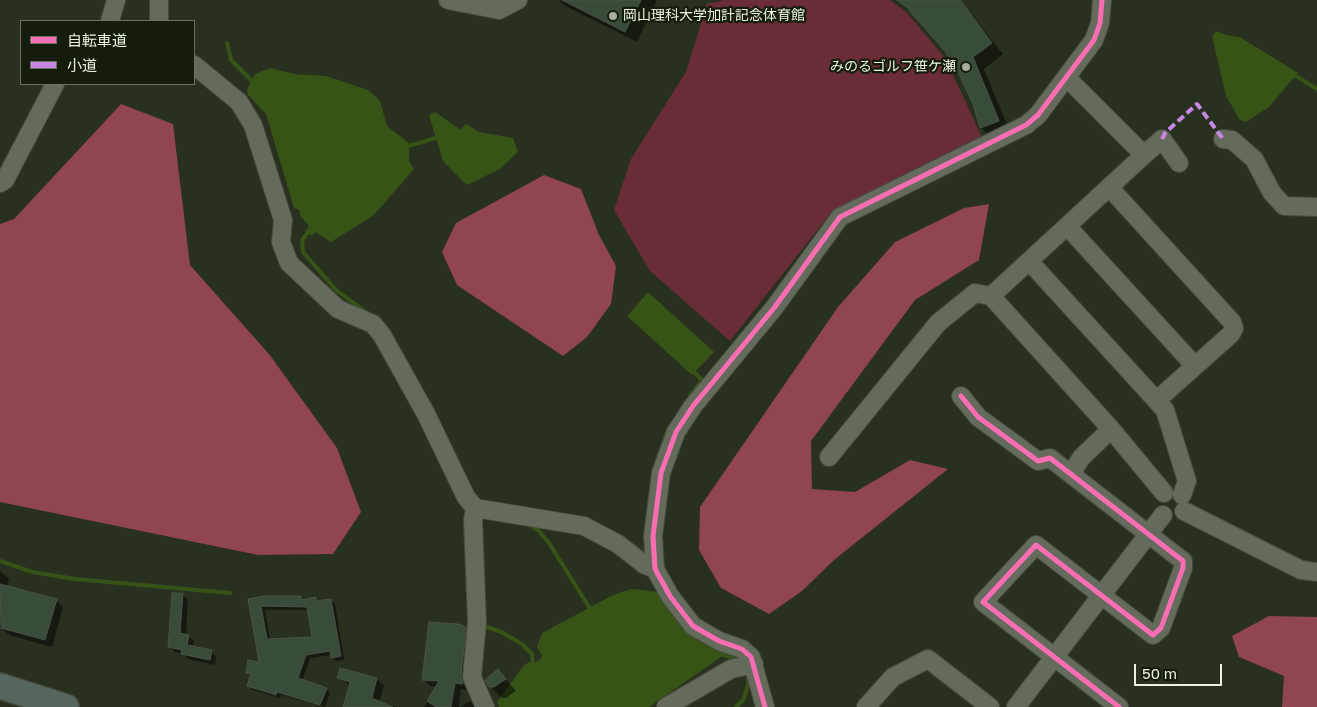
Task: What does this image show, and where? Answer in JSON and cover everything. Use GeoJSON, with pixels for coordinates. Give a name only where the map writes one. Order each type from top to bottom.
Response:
{"type":"FeatureCollection","features":[{"type":"Feature","properties":{"kind":"highway"},"geometry":{"type":"LineString","coordinates":[[0,686],[66,707]]}},
{"type":"Feature","properties":{"kind":"street"},"geometry":{"type":"LineString","coordinates":[[110,20],[116,0]]}},
{"type":"Feature","properties":{"kind":"street"},"geometry":{"type":"LineString","coordinates":[[159,0],[159,20]]}},
{"type":"Feature","properties":{"kind":"street"},"geometry":{"type":"LineString","coordinates":[[448,0],[499,10],[518,0]]}},
{"type":"Feature","properties":{"kind":"street"},"geometry":{"type":"LineString","coordinates":[[765,707],[748,666],[751,657],[742,649],[719,641],[693,626],[670,596],[655,569],[653,536],[662,473],[676,432],[693,406],[774,308],[840,217],[1026,126],[1038,115],[1094,40],[1100,23],[1102,0]]}},
{"type":"Feature","properties":{"kind":"street"},"geometry":{"type":"LineString","coordinates":[[195,66],[239,102],[253,125],[283,220],[281,242],[289,263],[338,309],[373,324],[382,335],[426,414],[462,490],[475,508],[584,526],[618,544],[645,565],[655,569]]}},
{"type":"Feature","properties":{"kind":"street"},"geometry":{"type":"LineString","coordinates":[[1066,77],[1144,155]]}},
{"type":"Feature","properties":{"kind":"street"},"geometry":{"type":"LineString","coordinates":[[0,184],[5,180],[54,85]]}},
{"type":"Feature","properties":{"kind":"street"},"geometry":{"type":"LineString","coordinates":[[991,296],[1162,139],[1180,163]]}},
{"type":"Feature","properties":{"kind":"street"},"geometry":{"type":"LineString","coordinates":[[1224,139],[1232,140],[1254,159],[1272,193],[1284,206],[1317,207]]}},
{"type":"Feature","properties":{"kind":"street"},"geometry":{"type":"LineString","coordinates":[[1109,187],[1232,322],[1234,328],[1231,334],[1157,400]]}},
{"type":"Feature","properties":{"kind":"street"},"geometry":{"type":"LineString","coordinates":[[1068,226],[1195,366]]}},
{"type":"Feature","properties":{"kind":"street"},"geometry":{"type":"LineString","coordinates":[[1030,261],[1165,410],[1187,481],[1183,503],[1175,518],[1163,515]]}},
{"type":"Feature","properties":{"kind":"street"},"geometry":{"type":"LineString","coordinates":[[829,457],[938,323],[976,293],[991,296],[1112,430],[1164,493]]}},
{"type":"Feature","properties":{"kind":"street"},"geometry":{"type":"LineString","coordinates":[[961,396],[978,417],[1038,461],[1050,458],[1183,561],[1183,568],[1161,628],[1154,635],[1036,545],[983,602],[1118,707]]}},
{"type":"Feature","properties":{"kind":"street"},"geometry":{"type":"LineString","coordinates":[[1071,474],[1081,458],[1112,430]]}},
{"type":"Feature","properties":{"kind":"street"},"geometry":{"type":"LineString","coordinates":[[1163,515],[1158,504],[1164,493],[1171,491],[1183,503],[1301,570],[1317,572]]}},
{"type":"Feature","properties":{"kind":"street"},"geometry":{"type":"LineString","coordinates":[[475,508],[473,520],[476,622],[472,677],[485,707]]}},
{"type":"Feature","properties":{"kind":"street"},"geometry":{"type":"LineString","coordinates":[[1016,707],[1163,515]]}},
{"type":"Feature","properties":{"kind":"street"},"geometry":{"type":"LineString","coordinates":[[866,707],[893,677],[928,659],[990,707]]}},
{"type":"Feature","properties":{"kind":"street"},"geometry":{"type":"LineString","coordinates":[[666,707],[731,669],[748,666]]}},
{"type":"Feature","properties":{"kind":"shaded area","name":"みのるゴルフ笹ケ瀬"},"geometry":{"type":"Polygon","coordinates":[[[725,0],[890,0],[907,13],[945,58],[982,137],[833,210],[730,341],[650,271],[614,210],[631,159],[686,72],[707,4],[725,0]]]}},
{"type":"Feature","properties":{"kind":"shaded area"},"geometry":{"type":"Polygon","coordinates":[[[1216,31],[1240,37],[1298,73],[1269,107],[1246,122],[1240,120],[1226,96],[1212,36],[1216,31]]]}},
{"type":"Feature","properties":{"kind":"shaded area"},"geometry":{"type":"Polygon","coordinates":[[[270,68],[294,74],[326,76],[368,90],[380,101],[387,126],[409,143],[409,161],[414,169],[374,215],[331,242],[315,232],[312,236],[305,232],[309,226],[301,217],[299,210],[294,208],[266,114],[248,95],[247,90],[255,74],[270,68]]]}},
{"type":"Feature","properties":{"kind":"shaded area"},"geometry":{"type":"Polygon","coordinates":[[[121,104],[173,124],[190,265],[269,354],[337,448],[361,512],[333,554],[258,555],[0,502],[0,224],[14,219],[121,104]]]}},
{"type":"Feature","properties":{"kind":"shaded area"},"geometry":{"type":"Polygon","coordinates":[[[435,112],[461,130],[466,124],[479,132],[513,138],[518,152],[500,169],[467,185],[443,161],[429,115],[435,112]]]}},
{"type":"Feature","properties":{"kind":"shaded area"},"geometry":{"type":"Polygon","coordinates":[[[544,175],[581,189],[599,235],[616,266],[611,304],[587,337],[563,356],[457,285],[442,252],[456,223],[544,175]]]}},
{"type":"Feature","properties":{"kind":"shaded area"},"geometry":{"type":"Polygon","coordinates":[[[989,204],[979,260],[915,300],[811,441],[812,489],[855,492],[910,460],[948,469],[834,560],[802,591],[769,614],[721,588],[699,550],[700,507],[838,307],[895,242],[964,208],[989,204]]]}},
{"type":"Feature","properties":{"kind":"shaded area"},"geometry":{"type":"Polygon","coordinates":[[[648,292],[714,352],[692,375],[627,316],[648,292]]]}},
{"type":"Feature","properties":{"kind":"shaded area"},"geometry":{"type":"Polygon","coordinates":[[[631,589],[660,592],[746,656],[736,660],[721,657],[649,707],[499,707],[497,702],[524,665],[531,661],[536,662],[540,660],[542,656],[537,647],[542,633],[613,595],[631,589]]]}},
{"type":"Feature","properties":{"kind":"shaded area"},"geometry":{"type":"Polygon","coordinates":[[[1269,616],[1317,617],[1317,707],[1282,707],[1284,676],[1239,657],[1232,636],[1269,616]]]}},
{"type":"Feature","properties":{"kind":"building","name":"岡山理科大学加計記念体育館"},"geometry":{"type":"Polygon","coordinates":[[[562,0],[641,0],[625,32],[562,0]]]}},
{"type":"Feature","properties":{"kind":"building","name":"みのるゴルフ笹ケ瀬"},"geometry":{"type":"Polygon","coordinates":[[[896,0],[960,0],[992,43],[973,57],[999,121],[980,128],[973,104],[960,76],[945,51],[907,8],[896,0]]]}},
{"type":"Feature","properties":{"kind":"building"},"geometry":{"type":"Polygon","coordinates":[[[0,584],[57,599],[45,640],[1,628],[0,584]]]}},
{"type":"Feature","properties":{"kind":"building"},"geometry":{"type":"Polygon","coordinates":[[[172,593],[183,593],[180,633],[189,635],[187,645],[212,650],[210,660],[181,654],[182,650],[168,647],[172,593]]]}},
{"type":"Feature","properties":{"kind":"building"},"geometry":{"type":"Polygon","coordinates":[[[265,596],[301,596],[301,600],[316,597],[316,601],[331,599],[341,656],[331,658],[330,651],[306,655],[298,678],[327,688],[320,705],[277,692],[276,695],[247,686],[251,674],[246,673],[248,660],[259,662],[248,599],[265,596]],[[261,606],[267,639],[312,637],[307,607],[261,606]]]}},
{"type":"Feature","properties":{"kind":"building"},"geometry":{"type":"Polygon","coordinates":[[[429,622],[458,624],[464,626],[466,630],[461,676],[463,684],[455,683],[451,707],[436,707],[427,701],[439,681],[422,680],[429,622]]]}},
{"type":"Feature","properties":{"kind":"building"},"geometry":{"type":"Polygon","coordinates":[[[340,668],[377,678],[372,698],[393,707],[343,707],[350,682],[337,678],[340,668]]]}},
{"type":"Feature","properties":{"kind":"building"},"geometry":{"type":"Polygon","coordinates":[[[498,669],[506,679],[494,687],[489,687],[485,680],[498,669]]]}},
{"type":"Feature","properties":{"kind":"waterway"},"geometry":{"type":"LineString","coordinates":[[227,43],[231,60],[254,83]]}},
{"type":"Feature","properties":{"kind":"waterway"},"geometry":{"type":"LineString","coordinates":[[1296,76],[1317,89]]}},
{"type":"Feature","properties":{"kind":"waterway"},"geometry":{"type":"LineString","coordinates":[[405,147],[439,137]]}},
{"type":"Feature","properties":{"kind":"waterway"},"geometry":{"type":"LineString","coordinates":[[310,230],[302,240],[303,252],[336,290],[369,314]]}},
{"type":"Feature","properties":{"kind":"waterway"},"geometry":{"type":"LineString","coordinates":[[690,396],[702,380],[693,371]]}},
{"type":"Feature","properties":{"kind":"waterway"},"geometry":{"type":"LineString","coordinates":[[657,460],[668,429]]}},
{"type":"Feature","properties":{"kind":"waterway"},"geometry":{"type":"LineString","coordinates":[[528,524],[539,531],[549,543],[591,610]]}},
{"type":"Feature","properties":{"kind":"waterway"},"geometry":{"type":"LineString","coordinates":[[0,561],[32,572],[75,579],[230,593]]}},
{"type":"Feature","properties":{"kind":"waterway"},"geometry":{"type":"LineString","coordinates":[[484,626],[501,632],[522,644],[532,654],[533,666]]}},
{"type":"Feature","properties":{"kind":"waterway"},"geometry":{"type":"LineString","coordinates":[[736,707],[744,699],[748,684],[748,674]]}},
{"type":"Feature","properties":{"kind":"marked path"},"geometry":{"type":"LineString","coordinates":[[1162,139],[1165,133],[1197,104],[1223,139]]}},
{"type":"Feature","properties":{"kind":"cycle path"},"geometry":{"type":"LineString","coordinates":[[765,707],[751,657],[742,649],[719,641],[693,626],[670,596],[655,569],[653,536],[661,473],[676,432],[693,406],[774,308],[840,217],[1026,125],[1038,115],[1094,40],[1100,23],[1102,0]]}},
{"type":"Feature","properties":{"kind":"cycle path"},"geometry":{"type":"LineString","coordinates":[[961,396],[978,417],[1038,461],[1050,458],[1183,561],[1183,568],[1161,628],[1153,635],[1036,545],[983,602],[1119,707]]}},
{"type":"Feature","properties":{"kind":"place","name":"岡山理科大学加計記念体育館"},"geometry":{"type":"Point","coordinates":[613,16]}},
{"type":"Feature","properties":{"kind":"place","name":"みのるゴルフ笹ケ瀬"},"geometry":{"type":"Point","coordinates":[966,67]}}]}
